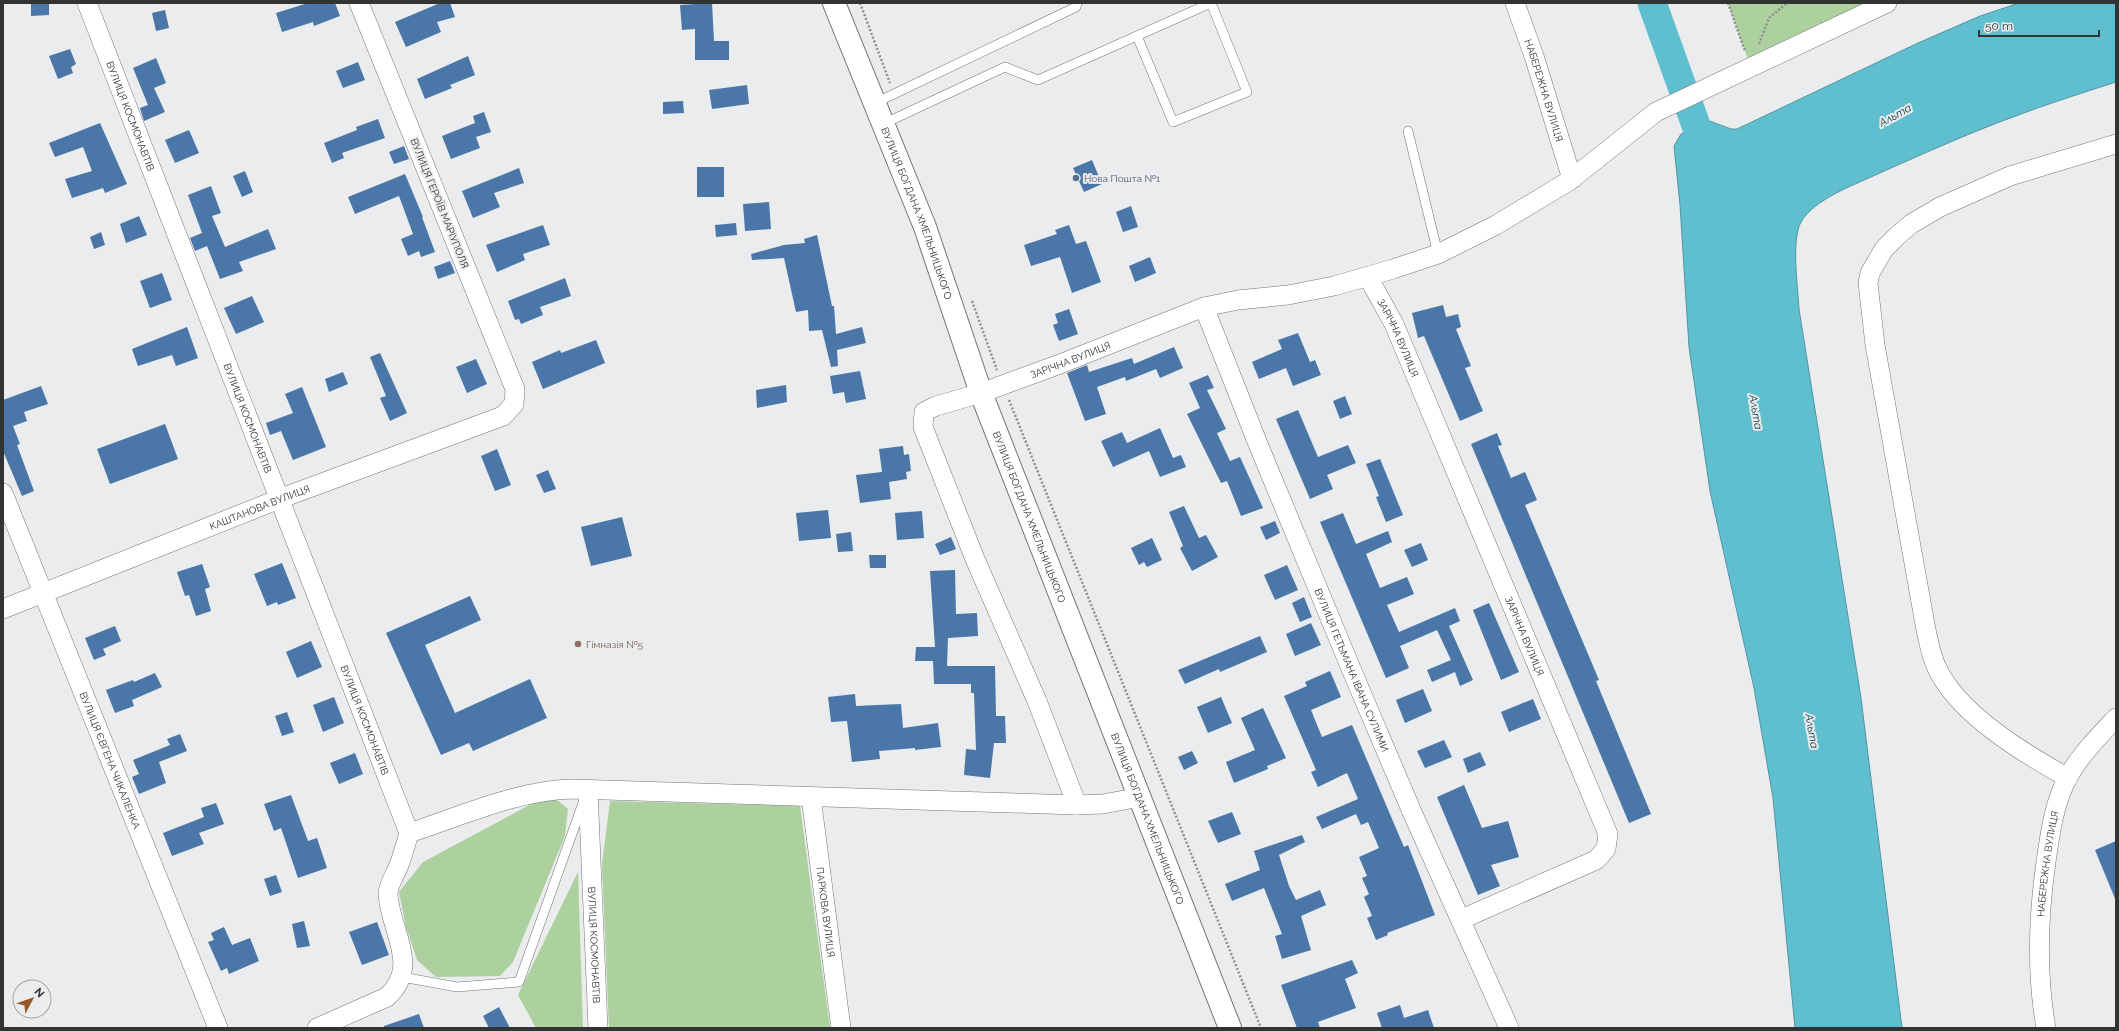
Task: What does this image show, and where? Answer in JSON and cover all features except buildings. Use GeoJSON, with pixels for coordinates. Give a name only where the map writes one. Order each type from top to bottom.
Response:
{"type":"FeatureCollection","features":[{"type":"Feature","properties":{"kind":"main road","name":"ВУЛИЦЯ БОГДАНА ХМЕЛЬНИЦЬКОГО"},"geometry":{"type":"LineString","coordinates":[[834,3],[925,227],[981,393],[1230,1028]]}},
{"type":"Feature","properties":{"kind":"street","name":"ВУЛИЦЯ КОСМОНАВТІВ"},"geometry":{"type":"LineString","coordinates":[[87,3],[409,833]]}},
{"type":"Feature","properties":{"kind":"street","name":"ВУЛИЦЯ ГЕРОЇВ МАРІУПОЛЯ"},"geometry":{"type":"LineString","coordinates":[[359,3],[515,389],[514,404]]}},
{"type":"Feature","properties":{"kind":"street","name":"НАБЕРЕЖНА ВУЛИЦЯ"},"geometry":{"type":"LineString","coordinates":[[1514,3],[1534,56],[1572,179]]}},
{"type":"Feature","properties":{"kind":"street","name":"ЗАРІЧНА ВУЛИЦЯ"},"geometry":{"type":"LineString","coordinates":[[1077,805],[1037,701],[976,559],[923,427],[924,412],[929,408],[1003,385],[1204,308],[1238,300],[1310,292],[1368,277],[1438,254],[1496,226],[1572,179],[1664,108],[1887,3]]}},
{"type":"Feature","properties":{"kind":"street"},"geometry":{"type":"LineString","coordinates":[[2068,778],[2027,754],[1975,715],[1942,678],[1934,662],[1926,630],[1880,375],[1868,283],[1875,261],[1884,249],[1906,228],[1923,216],[2010,176],[2116,144]]}},
{"type":"Feature","properties":{"kind":"street","name":"ЗАРІЧНА ВУЛИЦЯ"},"geometry":{"type":"LineString","coordinates":[[1368,277],[1394,324],[1608,834],[1606,849],[1596,860],[1462,919]]}},
{"type":"Feature","properties":{"kind":"street","name":"ВУЛИЦЯ ГЕТЬМАНА ІВАНА СУЛИМИ"},"geometry":{"type":"LineString","coordinates":[[1204,308],[1258,444],[1352,671],[1412,812],[1462,919],[1509,1028]]}},
{"type":"Feature","properties":{"kind":"street","name":"КАШТАНОВА ВУЛИЦЯ"},"geometry":{"type":"LineString","coordinates":[[3,609],[279,499],[503,416],[514,404]]}},
{"type":"Feature","properties":{"kind":"street","name":"ВУЛИЦЯ ЄВГЕНА ЧИКАЛЕНКА"},"geometry":{"type":"LineString","coordinates":[[3,493],[218,1028]]}},
{"type":"Feature","properties":{"kind":"street","name":"НАБЕРЕЖНА ВУЛИЦЯ"},"geometry":{"type":"LineString","coordinates":[[2046,1028],[2039,978],[2039,916],[2052,822],[2068,778],[2078,762],[2116,718]]}},
{"type":"Feature","properties":{"kind":"street"},"geometry":{"type":"LineString","coordinates":[[317,1028],[387,997],[396,988],[402,977],[404,965],[388,892],[399,865],[409,833],[529,794],[550,790],[588,790],[1077,805],[1103,804],[1140,797]]}},
{"type":"Feature","properties":{"kind":"street","name":"ВУЛИЦЯ КОСМОНАВТІВ"},"geometry":{"type":"LineString","coordinates":[[588,790],[598,1028]]}},
{"type":"Feature","properties":{"kind":"street","name":"ПАРКОВА ВУЛИЦЯ"},"geometry":{"type":"LineString","coordinates":[[811,797],[842,1028]]}},
{"type":"Feature","properties":{"kind":"lane"},"geometry":{"type":"LineString","coordinates":[[874,103],[1076,7],[1077,3]]}},
{"type":"Feature","properties":{"kind":"lane"},"geometry":{"type":"LineString","coordinates":[[883,124],[1005,67],[1038,80],[1211,3],[1247,92],[1172,122],[1137,36]]}},
{"type":"Feature","properties":{"kind":"lane"},"geometry":{"type":"LineString","coordinates":[[1408,131],[1438,254]]}},
{"type":"Feature","properties":{"kind":"lane"},"geometry":{"type":"LineString","coordinates":[[402,977],[457,987],[519,982],[588,790]]}},
{"type":"Feature","properties":{"kind":"path"},"geometry":{"type":"LineString","coordinates":[[860,3],[894,94]]}},
{"type":"Feature","properties":{"kind":"path"},"geometry":{"type":"LineString","coordinates":[[1728,3],[1751,68]]}},
{"type":"Feature","properties":{"kind":"path"},"geometry":{"type":"LineString","coordinates":[[1751,68],[1769,18],[1787,3]]}},
{"type":"Feature","properties":{"kind":"path"},"geometry":{"type":"LineString","coordinates":[[970,295],[1003,385],[1261,1028]]}},
{"type":"Feature","properties":{"kind":"green space"},"geometry":{"type":"Polygon","coordinates":[[[1728,3],[1887,3],[1751,68],[1728,3]]]}},
{"type":"Feature","properties":{"kind":"green space"},"geometry":{"type":"Polygon","coordinates":[[[550,794],[568,809],[565,836],[513,962],[500,976],[436,977],[417,960],[406,927],[399,892],[423,862],[550,794]]]}},
{"type":"Feature","properties":{"kind":"green space"},"geometry":{"type":"Polygon","coordinates":[[[610,801],[800,806],[830,1028],[609,1028],[602,864],[610,801]]]}},
{"type":"Feature","properties":{"kind":"green space"},"geometry":{"type":"Polygon","coordinates":[[[578,872],[583,1028],[536,1028],[518,995],[578,872]]]}},
{"type":"Feature","properties":{"kind":"water","name":"Альта"},"geometry":{"type":"Polygon","coordinates":[[[2019,3],[2116,3],[2116,82],[1997,123],[1947,143],[1837,192],[1807,213],[1798,230],[1796,252],[1799,309],[1861,698],[1902,1028],[1795,1028],[1773,798],[1754,688],[1710,491],[1689,347],[1680,205],[1674,146],[1681,134],[1707,120],[1731,129],[1737,129],[1918,43],[1980,16],[2019,3]]]}},
{"type":"Feature","properties":{"kind":"waterway"},"geometry":{"type":"LineString","coordinates":[[1652,3],[1702,142],[1715,158]]}},
{"type":"Feature","properties":{"kind":"place","name":"Нова Пошта №1"},"geometry":{"type":"Point","coordinates":[1076,178]}},
{"type":"Feature","properties":{"kind":"place","name":"Гімназія №5"},"geometry":{"type":"Point","coordinates":[578,644]}}]}
